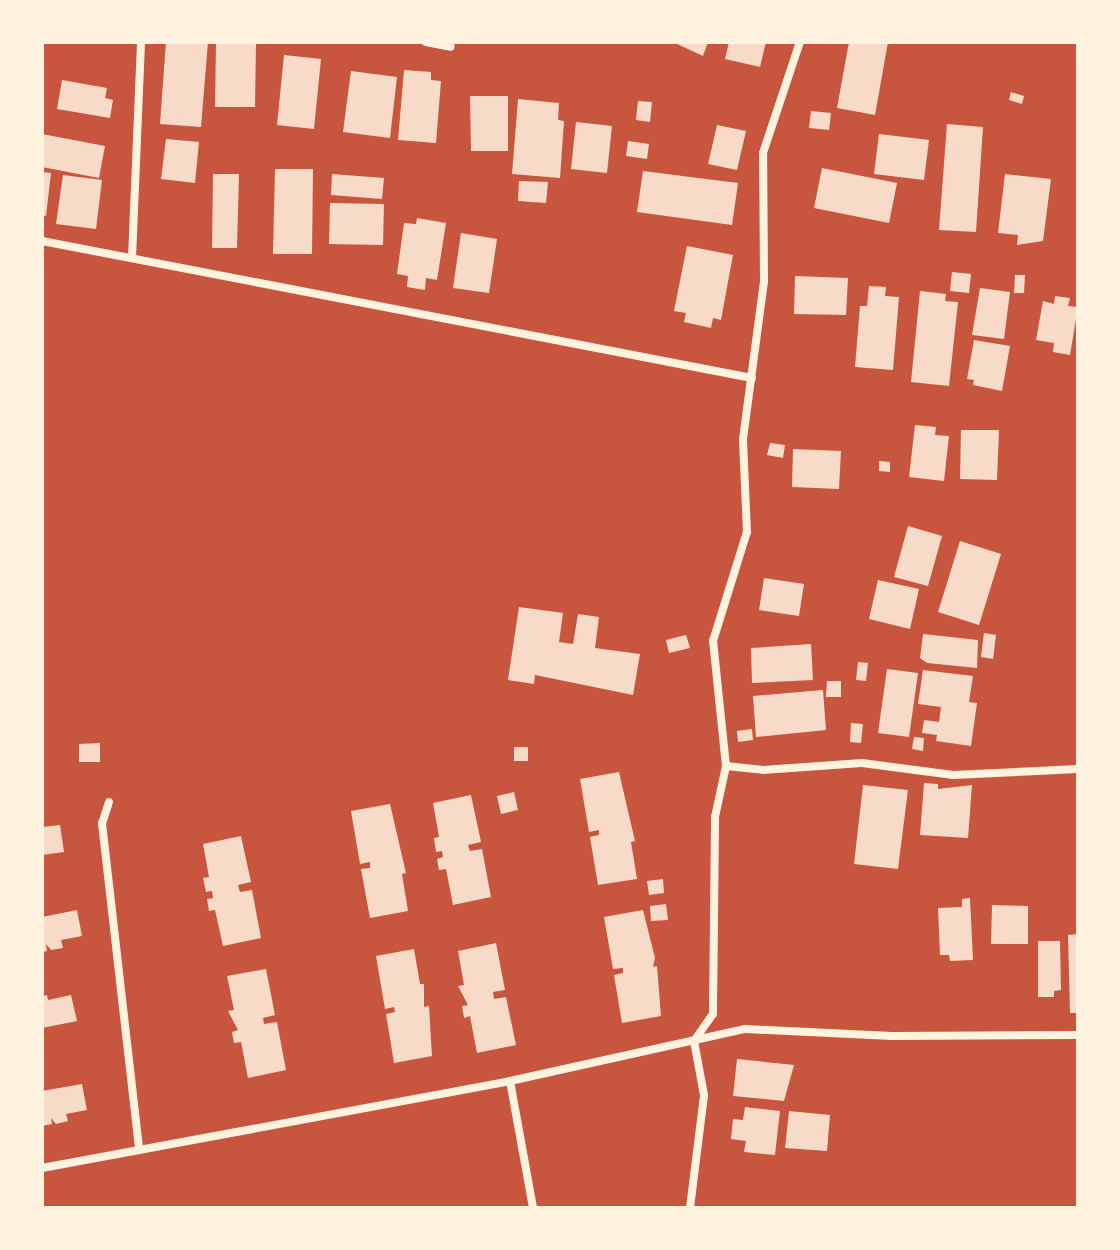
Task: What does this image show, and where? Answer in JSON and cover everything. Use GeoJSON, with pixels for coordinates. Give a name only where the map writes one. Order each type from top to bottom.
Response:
{"type":"FeatureCollection","features":[{"type":"Feature","properties":{"kind":"street"},"geometry":{"type":"LineString","coordinates":[[132,258],[141,42]]}},
{"type":"Feature","properties":{"kind":"street"},"geometry":{"type":"LineString","coordinates":[[426,42],[451,47]]}},
{"type":"Feature","properties":{"kind":"street"},"geometry":{"type":"LineString","coordinates":[[690,1208],[704,1095],[694,1041],[713,1014],[715,817],[726,766],[713,641],[747,532],[743,439],[764,281],[763,153],[800,42]]}},
{"type":"Feature","properties":{"kind":"street"},"geometry":{"type":"LineString","coordinates":[[42,241],[752,378]]}},
{"type":"Feature","properties":{"kind":"street"},"geometry":{"type":"LineString","coordinates":[[726,766],[763,770],[862,763],[953,775],[1078,769]]}},
{"type":"Feature","properties":{"kind":"street"},"geometry":{"type":"LineString","coordinates":[[109,802],[102,823],[139,1150]]}},
{"type":"Feature","properties":{"kind":"street"},"geometry":{"type":"LineString","coordinates":[[42,1168],[510,1081],[745,1029],[892,1036],[1078,1035]]}},
{"type":"Feature","properties":{"kind":"street"},"geometry":{"type":"LineString","coordinates":[[510,1081],[533,1208]]}},
{"type":"Feature","properties":{"kind":"building"},"geometry":{"type":"Polygon","coordinates":[[[166,42],[208,42],[201,127],[160,124],[166,42]]]}},
{"type":"Feature","properties":{"kind":"building"},"geometry":{"type":"Polygon","coordinates":[[[216,42],[256,42],[255,107],[215,107],[216,42]]]}},
{"type":"Feature","properties":{"kind":"building"},"geometry":{"type":"Polygon","coordinates":[[[673,42],[708,42],[703,56],[673,42]]]}},
{"type":"Feature","properties":{"kind":"building"},"geometry":{"type":"Polygon","coordinates":[[[729,42],[766,42],[760,67],[725,59],[729,42]]]}},
{"type":"Feature","properties":{"kind":"building"},"geometry":{"type":"Polygon","coordinates":[[[849,42],[888,42],[875,115],[837,108],[849,42]]]}},
{"type":"Feature","properties":{"kind":"building"},"geometry":{"type":"Polygon","coordinates":[[[284,55],[321,59],[314,129],[277,125],[284,55]]]}},
{"type":"Feature","properties":{"kind":"building"},"geometry":{"type":"Polygon","coordinates":[[[404,70],[431,72],[431,80],[441,81],[436,143],[398,140],[404,70]]]}},
{"type":"Feature","properties":{"kind":"building"},"geometry":{"type":"Polygon","coordinates":[[[351,71],[397,77],[390,138],[343,132],[351,71]]]}},
{"type":"Feature","properties":{"kind":"building"},"geometry":{"type":"Polygon","coordinates":[[[62,80],[107,88],[105,98],[113,100],[110,118],[57,109],[62,80]]]}},
{"type":"Feature","properties":{"kind":"building"},"geometry":{"type":"Polygon","coordinates":[[[1011,92],[1024,96],[1022,104],[1009,100],[1011,92]]]}},
{"type":"Feature","properties":{"kind":"building"},"geometry":{"type":"Polygon","coordinates":[[[470,96],[508,96],[508,151],[471,151],[470,96]]]}},
{"type":"Feature","properties":{"kind":"building"},"geometry":{"type":"Polygon","coordinates":[[[518,99],[559,103],[558,120],[564,121],[560,178],[512,174],[518,99]]]}},
{"type":"Feature","properties":{"kind":"building"},"geometry":{"type":"Polygon","coordinates":[[[638,101],[652,102],[650,122],[636,120],[638,101]]]}},
{"type":"Feature","properties":{"kind":"building"},"geometry":{"type":"Polygon","coordinates":[[[811,111],[831,113],[829,130],[809,128],[811,111]]]}},
{"type":"Feature","properties":{"kind":"building"},"geometry":{"type":"Polygon","coordinates":[[[576,122],[612,126],[607,173],[571,169],[576,122]]]}},
{"type":"Feature","properties":{"kind":"building"},"geometry":{"type":"Polygon","coordinates":[[[947,124],[983,127],[976,232],[939,230],[947,124]]]}},
{"type":"Feature","properties":{"kind":"building"},"geometry":{"type":"Polygon","coordinates":[[[717,125],[746,131],[737,170],[708,164],[717,125]]]}},
{"type":"Feature","properties":{"kind":"building"},"geometry":{"type":"Polygon","coordinates":[[[42,134],[105,146],[99,178],[42,167],[42,134]]]}},
{"type":"Feature","properties":{"kind":"building"},"geometry":{"type":"Polygon","coordinates":[[[879,134],[929,140],[924,180],[874,174],[879,134]]]}},
{"type":"Feature","properties":{"kind":"building"},"geometry":{"type":"Polygon","coordinates":[[[166,139],[199,142],[195,183],[161,179],[166,139]]]}},
{"type":"Feature","properties":{"kind":"building"},"geometry":{"type":"Polygon","coordinates":[[[628,141],[649,144],[647,159],[626,156],[628,141]]]}},
{"type":"Feature","properties":{"kind":"building"},"geometry":{"type":"Polygon","coordinates":[[[822,168],[897,183],[889,223],[814,208],[822,168]]]}},
{"type":"Feature","properties":{"kind":"building"},"geometry":{"type":"Polygon","coordinates":[[[275,169],[313,169],[312,254],[273,254],[275,169]]]}},
{"type":"Feature","properties":{"kind":"building"},"geometry":{"type":"Polygon","coordinates":[[[643,171],[738,183],[732,225],[637,212],[643,171]]]}},
{"type":"Feature","properties":{"kind":"building"},"geometry":{"type":"Polygon","coordinates":[[[42,172],[51,173],[46,216],[42,215],[42,172]]]}},
{"type":"Feature","properties":{"kind":"building"},"geometry":{"type":"Polygon","coordinates":[[[213,174],[239,174],[237,248],[212,248],[213,174]]]}},
{"type":"Feature","properties":{"kind":"building"},"geometry":{"type":"Polygon","coordinates":[[[332,174],[384,178],[382,199],[331,195],[332,174]]]}},
{"type":"Feature","properties":{"kind":"building"},"geometry":{"type":"Polygon","coordinates":[[[1005,174],[1051,179],[1043,241],[1017,245],[1018,235],[998,233],[1005,174]]]}},
{"type":"Feature","properties":{"kind":"building"},"geometry":{"type":"Polygon","coordinates":[[[63,175],[102,180],[96,229],[56,224],[63,175]]]}},
{"type":"Feature","properties":{"kind":"building"},"geometry":{"type":"Polygon","coordinates":[[[519,181],[548,182],[546,203],[518,201],[519,181]]]}},
{"type":"Feature","properties":{"kind":"building"},"geometry":{"type":"Polygon","coordinates":[[[330,203],[384,204],[383,245],[329,244],[330,203]]]}},
{"type":"Feature","properties":{"kind":"building"},"geometry":{"type":"Polygon","coordinates":[[[417,218],[446,223],[437,280],[426,278],[425,290],[407,287],[408,276],[397,274],[404,223],[416,224],[417,218]]]}},
{"type":"Feature","properties":{"kind":"building"},"geometry":{"type":"Polygon","coordinates":[[[461,233],[497,239],[489,293],[453,288],[461,233]]]}},
{"type":"Feature","properties":{"kind":"building"},"geometry":{"type":"Polygon","coordinates":[[[687,246],[733,255],[721,320],[713,318],[711,328],[684,322],[686,313],[674,311],[687,246]]]}},
{"type":"Feature","properties":{"kind":"building"},"geometry":{"type":"Polygon","coordinates":[[[952,272],[971,274],[969,293],[950,291],[952,272]]]}},
{"type":"Feature","properties":{"kind":"building"},"geometry":{"type":"Polygon","coordinates":[[[1015,275],[1025,275],[1024,293],[1014,293],[1015,275]]]}},
{"type":"Feature","properties":{"kind":"building"},"geometry":{"type":"Polygon","coordinates":[[[795,276],[848,278],[846,315],[794,314],[795,276]]]}},
{"type":"Feature","properties":{"kind":"building"},"geometry":{"type":"Polygon","coordinates":[[[869,286],[886,287],[885,296],[899,297],[893,370],[855,367],[860,306],[867,306],[869,286]]]}},
{"type":"Feature","properties":{"kind":"building"},"geometry":{"type":"Polygon","coordinates":[[[980,288],[1010,292],[1004,339],[972,335],[980,288]]]}},
{"type":"Feature","properties":{"kind":"building"},"geometry":{"type":"Polygon","coordinates":[[[920,291],[946,294],[945,301],[958,302],[949,386],[911,382],[920,291]]]}},
{"type":"Feature","properties":{"kind":"building"},"geometry":{"type":"Polygon","coordinates":[[[1055,296],[1070,298],[1068,306],[1078,307],[1070,355],[1053,352],[1054,343],[1036,340],[1043,301],[1054,304],[1055,296]]]}},
{"type":"Feature","properties":{"kind":"building"},"geometry":{"type":"Polygon","coordinates":[[[974,340],[1010,346],[1002,391],[973,385],[974,380],[967,379],[974,340]]]}},
{"type":"Feature","properties":{"kind":"building"},"geometry":{"type":"Polygon","coordinates":[[[915,425],[936,427],[935,435],[949,436],[944,481],[909,477],[915,425]]]}},
{"type":"Feature","properties":{"kind":"building"},"geometry":{"type":"Polygon","coordinates":[[[961,430],[999,430],[997,480],[960,479],[961,430]]]}},
{"type":"Feature","properties":{"kind":"building"},"geometry":{"type":"Polygon","coordinates":[[[770,443],[785,445],[783,458],[767,455],[770,443]]]}},
{"type":"Feature","properties":{"kind":"building"},"geometry":{"type":"Polygon","coordinates":[[[793,449],[841,451],[839,489],[792,487],[793,449]]]}},
{"type":"Feature","properties":{"kind":"building"},"geometry":{"type":"Polygon","coordinates":[[[879,461],[890,462],[890,472],[879,471],[879,461]]]}},
{"type":"Feature","properties":{"kind":"building"},"geometry":{"type":"Polygon","coordinates":[[[908,526],[942,536],[928,586],[894,577],[908,526]]]}},
{"type":"Feature","properties":{"kind":"building"},"geometry":{"type":"Polygon","coordinates":[[[960,541],[1001,554],[979,625],[938,612],[960,541]]]}},
{"type":"Feature","properties":{"kind":"building"},"geometry":{"type":"Polygon","coordinates":[[[764,578],[804,584],[799,616],[759,610],[764,578]]]}},
{"type":"Feature","properties":{"kind":"building"},"geometry":{"type":"Polygon","coordinates":[[[878,580],[919,589],[910,629],[869,619],[878,580]]]}},
{"type":"Feature","properties":{"kind":"building"},"geometry":{"type":"Polygon","coordinates":[[[519,607],[563,613],[559,642],[573,644],[578,614],[599,617],[595,648],[640,654],[633,695],[535,675],[534,684],[508,680],[519,607]]]}},
{"type":"Feature","properties":{"kind":"building"},"geometry":{"type":"Polygon","coordinates":[[[984,633],[996,635],[993,659],[981,657],[984,633]]]}},
{"type":"Feature","properties":{"kind":"building"},"geometry":{"type":"Polygon","coordinates":[[[923,634],[978,640],[977,668],[927,663],[920,658],[923,634]]]}},
{"type":"Feature","properties":{"kind":"building"},"geometry":{"type":"Polygon","coordinates":[[[686,635],[690,648],[669,653],[666,640],[686,635]]]}},
{"type":"Feature","properties":{"kind":"building"},"geometry":{"type":"Polygon","coordinates":[[[811,644],[813,680],[752,683],[751,648],[811,644]]]}},
{"type":"Feature","properties":{"kind":"building"},"geometry":{"type":"Polygon","coordinates":[[[858,662],[868,663],[866,681],[856,680],[858,662]]]}},
{"type":"Feature","properties":{"kind":"building"},"geometry":{"type":"Polygon","coordinates":[[[887,669],[918,673],[909,737],[878,733],[887,669]]]}},
{"type":"Feature","properties":{"kind":"building"},"geometry":{"type":"Polygon","coordinates":[[[923,670],[973,676],[969,702],[977,703],[971,746],[936,741],[937,735],[922,733],[924,720],[939,722],[941,707],[918,704],[923,670]]]}},
{"type":"Feature","properties":{"kind":"building"},"geometry":{"type":"Polygon","coordinates":[[[827,681],[841,681],[841,697],[826,697],[827,681]]]}},
{"type":"Feature","properties":{"kind":"building"},"geometry":{"type":"Polygon","coordinates":[[[823,690],[826,730],[756,737],[753,696],[823,690]]]}},
{"type":"Feature","properties":{"kind":"building"},"geometry":{"type":"Polygon","coordinates":[[[851,723],[863,724],[861,743],[850,742],[851,723]]]}},
{"type":"Feature","properties":{"kind":"building"},"geometry":{"type":"Polygon","coordinates":[[[752,729],[753,740],[738,742],[737,731],[752,729]]]}},
{"type":"Feature","properties":{"kind":"building"},"geometry":{"type":"Polygon","coordinates":[[[914,737],[924,738],[923,751],[912,749],[914,737]]]}},
{"type":"Feature","properties":{"kind":"building"},"geometry":{"type":"Polygon","coordinates":[[[100,743],[100,762],[79,762],[79,744],[100,743]]]}},
{"type":"Feature","properties":{"kind":"building"},"geometry":{"type":"Polygon","coordinates":[[[514,747],[528,747],[528,761],[514,761],[514,747]]]}},
{"type":"Feature","properties":{"kind":"building"},"geometry":{"type":"Polygon","coordinates":[[[619,772],[635,841],[631,842],[637,879],[598,885],[590,837],[599,835],[599,830],[589,832],[580,779],[619,772]]]}},
{"type":"Feature","properties":{"kind":"building"},"geometry":{"type":"Polygon","coordinates":[[[924,783],[938,784],[938,789],[972,785],[968,838],[920,835],[924,783]]]}},
{"type":"Feature","properties":{"kind":"building"},"geometry":{"type":"Polygon","coordinates":[[[863,785],[908,790],[898,869],[854,864],[863,785]]]}},
{"type":"Feature","properties":{"kind":"building"},"geometry":{"type":"Polygon","coordinates":[[[514,792],[518,810],[501,814],[497,796],[514,792]]]}},
{"type":"Feature","properties":{"kind":"building"},"geometry":{"type":"Polygon","coordinates":[[[471,795],[481,842],[468,845],[470,851],[482,849],[491,897],[453,905],[446,869],[439,870],[437,859],[443,857],[442,851],[436,852],[434,838],[439,837],[433,803],[471,795]]]}},
{"type":"Feature","properties":{"kind":"building"},"geometry":{"type":"Polygon","coordinates":[[[390,804],[406,873],[402,874],[408,911],[370,918],[361,869],[370,868],[370,862],[360,864],[351,811],[390,804]]]}},
{"type":"Feature","properties":{"kind":"building"},"geometry":{"type":"Polygon","coordinates":[[[60,825],[64,852],[42,855],[42,827],[60,825]]]}},
{"type":"Feature","properties":{"kind":"building"},"geometry":{"type":"Polygon","coordinates":[[[241,836],[251,882],[238,885],[240,892],[252,890],[261,938],[223,946],[215,910],[209,911],[207,899],[213,898],[212,891],[206,892],[203,878],[209,877],[203,844],[241,836]]]}},
{"type":"Feature","properties":{"kind":"building"},"geometry":{"type":"Polygon","coordinates":[[[663,879],[664,893],[649,895],[647,881],[663,879]]]}},
{"type":"Feature","properties":{"kind":"building"},"geometry":{"type":"Polygon","coordinates":[[[970,898],[973,960],[950,961],[949,955],[940,955],[938,908],[962,907],[962,899],[970,898]]]}},
{"type":"Feature","properties":{"kind":"building"},"geometry":{"type":"Polygon","coordinates":[[[666,904],[668,920],[651,921],[650,906],[666,904]]]}},
{"type":"Feature","properties":{"kind":"building"},"geometry":{"type":"Polygon","coordinates":[[[992,905],[1028,906],[1028,944],[991,944],[992,905]]]}},
{"type":"Feature","properties":{"kind":"building"},"geometry":{"type":"Polygon","coordinates":[[[77,910],[82,936],[61,940],[63,948],[51,950],[46,944],[47,951],[42,952],[42,917],[77,910]]]}},
{"type":"Feature","properties":{"kind":"building"},"geometry":{"type":"Polygon","coordinates":[[[643,910],[655,958],[653,967],[657,966],[661,1016],[622,1023],[614,975],[623,973],[623,968],[613,969],[604,917],[643,910]]]}},
{"type":"Feature","properties":{"kind":"building"},"geometry":{"type":"Polygon","coordinates":[[[1078,934],[1078,1013],[1070,1013],[1068,935],[1078,934]]]}},
{"type":"Feature","properties":{"kind":"building"},"geometry":{"type":"Polygon","coordinates":[[[1038,941],[1060,941],[1061,990],[1054,991],[1054,997],[1038,997],[1038,941]]]}},
{"type":"Feature","properties":{"kind":"building"},"geometry":{"type":"Polygon","coordinates":[[[496,943],[505,990],[493,992],[494,999],[506,997],[516,1045],[477,1053],[470,1016],[464,1018],[462,1006],[468,1005],[458,986],[464,985],[458,951],[496,943]]]}},
{"type":"Feature","properties":{"kind":"building"},"geometry":{"type":"Polygon","coordinates":[[[414,949],[420,984],[424,984],[424,1007],[429,1006],[432,1056],[394,1063],[386,1014],[395,1012],[394,1007],[385,1009],[376,956],[414,949]]]}},
{"type":"Feature","properties":{"kind":"building"},"geometry":{"type":"Polygon","coordinates":[[[266,969],[275,1015],[263,1018],[264,1024],[277,1022],[286,1070],[248,1078],[241,1042],[234,1043],[232,1032],[238,1030],[228,1011],[234,1010],[227,976],[266,969]]]}},
{"type":"Feature","properties":{"kind":"building"},"geometry":{"type":"Polygon","coordinates":[[[47,995],[48,1000],[71,995],[77,1021],[42,1028],[42,996],[47,995]]]}},
{"type":"Feature","properties":{"kind":"building"},"geometry":{"type":"Polygon","coordinates":[[[737,1059],[794,1065],[784,1101],[733,1096],[737,1059]]]}},
{"type":"Feature","properties":{"kind":"building"},"geometry":{"type":"Polygon","coordinates":[[[82,1084],[87,1110],[66,1114],[68,1121],[56,1124],[51,1118],[52,1124],[42,1126],[42,1091],[82,1084]]]}},
{"type":"Feature","properties":{"kind":"building"},"geometry":{"type":"Polygon","coordinates":[[[745,1107],[780,1111],[775,1155],[744,1152],[746,1141],[731,1139],[733,1119],[743,1120],[745,1107]]]}},
{"type":"Feature","properties":{"kind":"building"},"geometry":{"type":"Polygon","coordinates":[[[789,1111],[830,1115],[827,1151],[785,1148],[789,1111]]]}}]}
